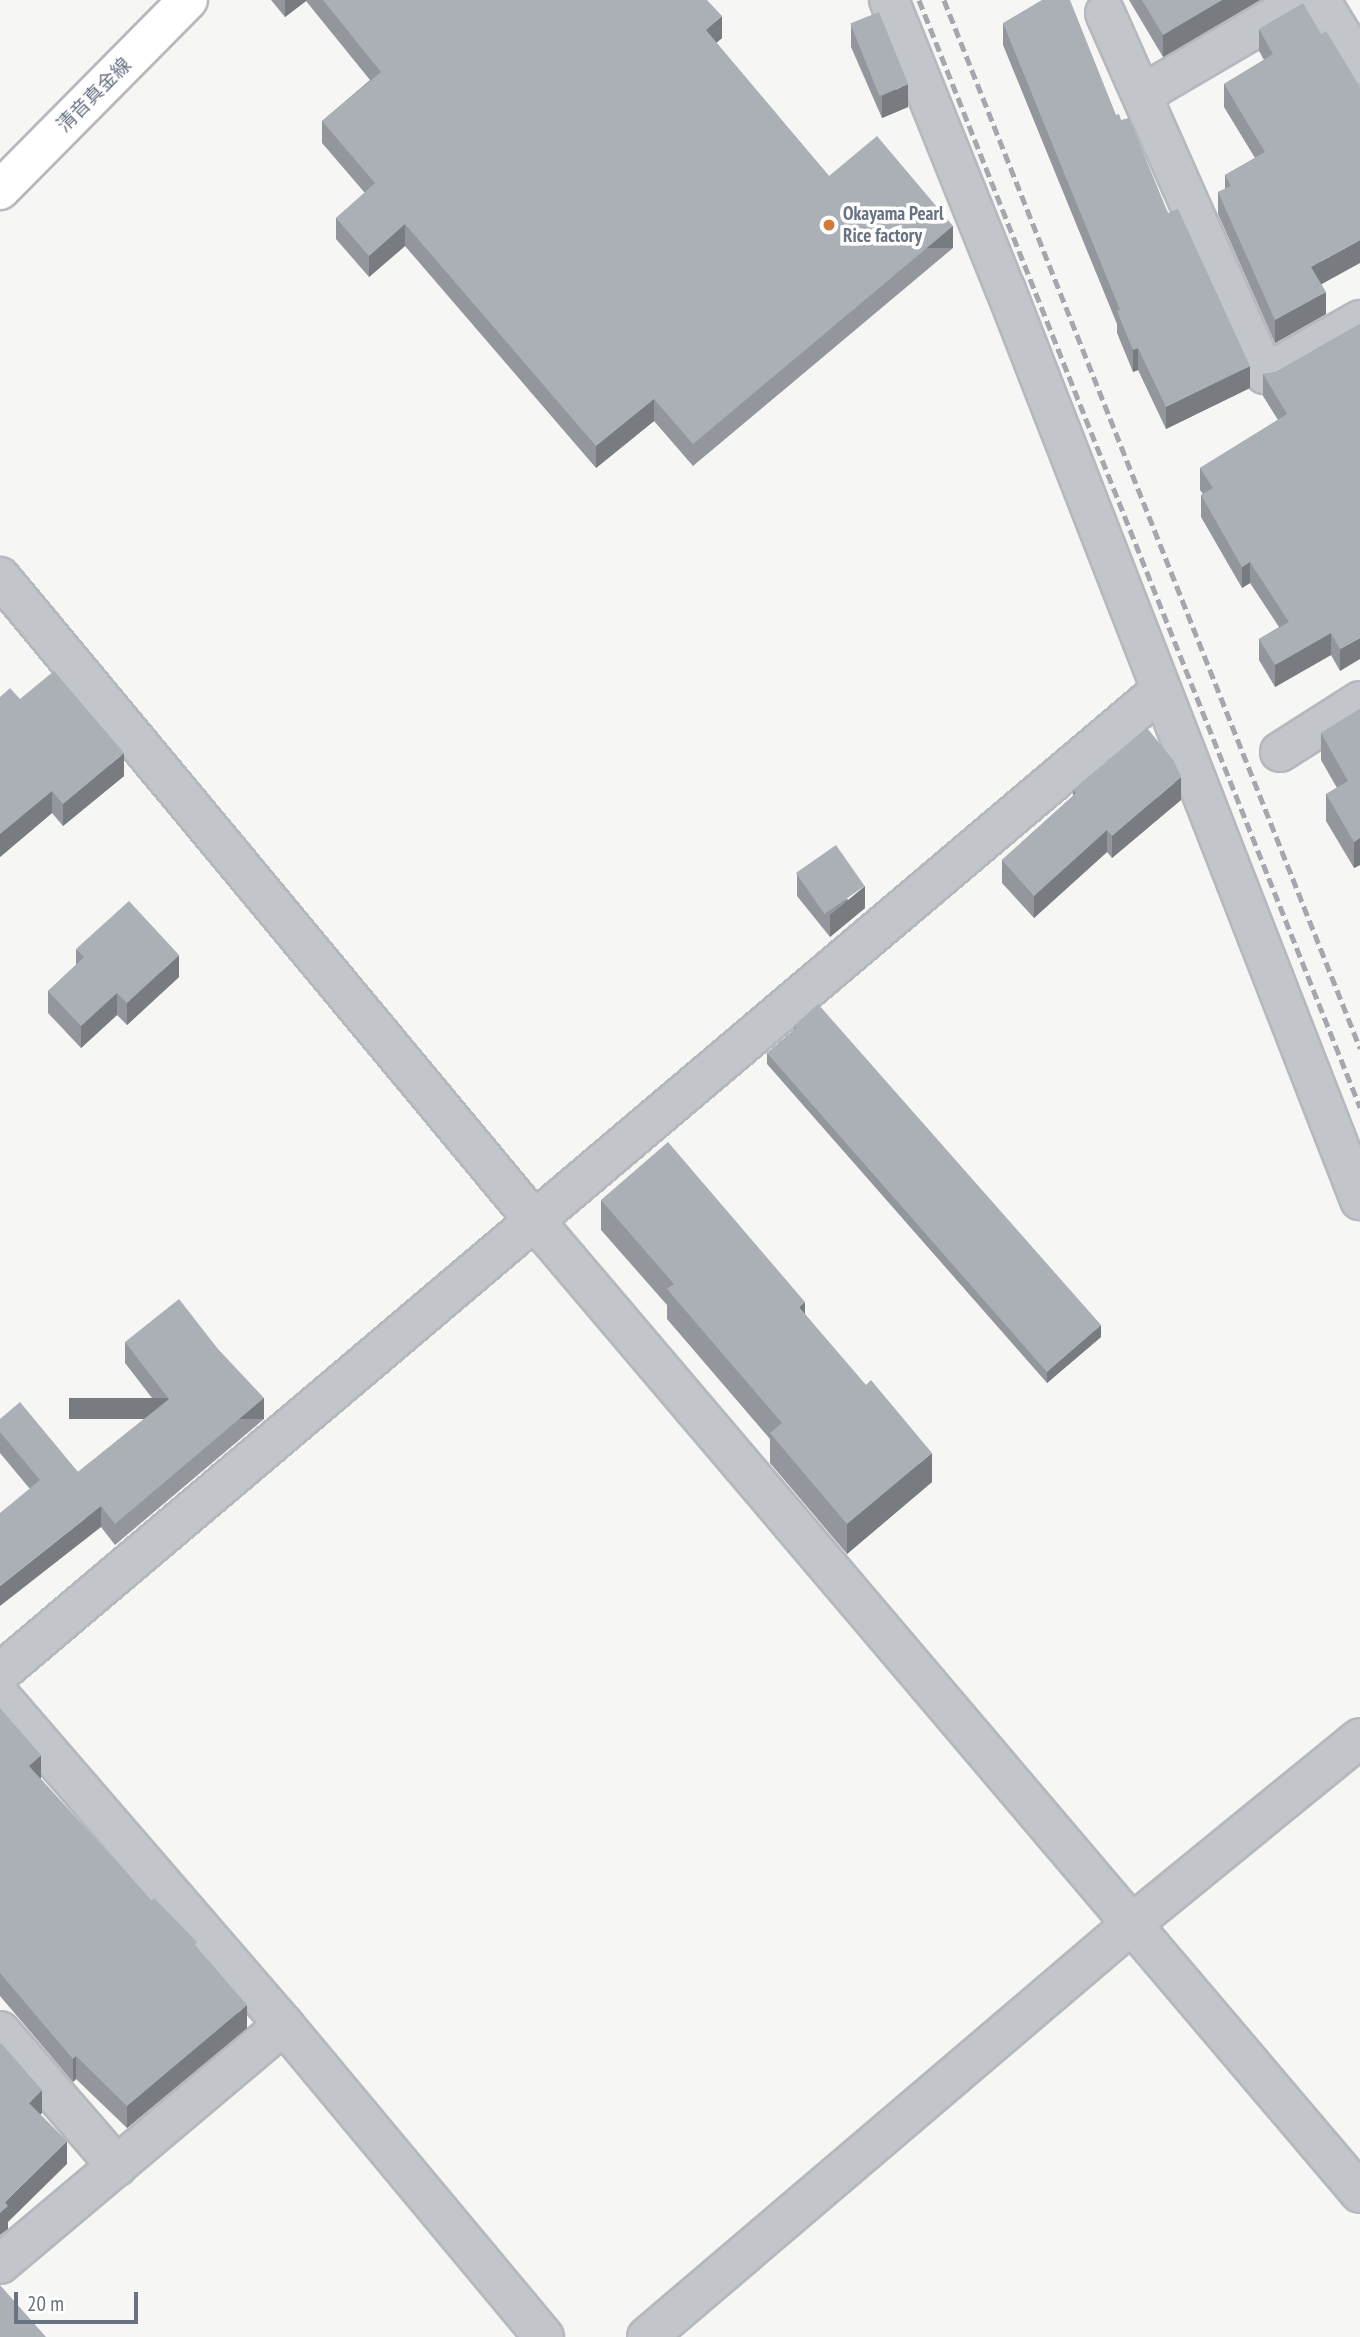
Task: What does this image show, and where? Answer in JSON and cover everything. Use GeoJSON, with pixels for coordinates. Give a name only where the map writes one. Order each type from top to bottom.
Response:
{"type":"FeatureCollection","features":[{"type":"Feature","properties":{"kind":"main road","name":"清音真金線"},"geometry":{"type":"LineString","coordinates":[[0,190],[187,0]]}},
{"type":"Feature","properties":{"kind":"street"},"geometry":{"type":"LineString","coordinates":[[889,0],[1360,1200]]}},
{"type":"Feature","properties":{"kind":"street"},"geometry":{"type":"LineString","coordinates":[[1143,94],[1303,0]]}},
{"type":"Feature","properties":{"kind":"street"},"geometry":{"type":"LineString","coordinates":[[1320,0],[1360,65]]}},
{"type":"Feature","properties":{"kind":"street"},"geometry":{"type":"LineString","coordinates":[[1105,13],[1265,374],[1360,320]]}},
{"type":"Feature","properties":{"kind":"street"},"geometry":{"type":"LineString","coordinates":[[0,577],[534,1220],[1360,2193]]}},
{"type":"Feature","properties":{"kind":"street"},"geometry":{"type":"LineString","coordinates":[[0,1674],[1161,690]]}},
{"type":"Feature","properties":{"kind":"street"},"geometry":{"type":"LineString","coordinates":[[1280,752],[1360,701]]}},
{"type":"Feature","properties":{"kind":"street"},"geometry":{"type":"LineString","coordinates":[[0,1696],[284,2025],[544,2337]]}},
{"type":"Feature","properties":{"kind":"street"},"geometry":{"type":"LineString","coordinates":[[647,2337],[1132,1924],[1360,1738]]}},
{"type":"Feature","properties":{"kind":"street"},"geometry":{"type":"LineString","coordinates":[[0,2264],[284,2025]]}},
{"type":"Feature","properties":{"kind":"street"},"geometry":{"type":"LineString","coordinates":[[0,2031],[117,2166]]}},
{"type":"Feature","properties":{"kind":"building"},"geometry":{"type":"Polygon","coordinates":[[[323,0],[707,0],[722,16],[706,30],[829,176],[877,136],[953,226],[693,444],[654,399],[596,446],[405,224],[369,256],[336,218],[375,183],[322,121],[381,72],[323,0]]]}},
{"type":"Feature","properties":{"kind":"building"},"geometry":{"type":"Polygon","coordinates":[[[1042,0],[1070,0],[1116,115],[1119,114],[1121,120],[1129,118],[1168,213],[1178,209],[1250,366],[1166,407],[1138,348],[1133,350],[1117,311],[1120,310],[1003,23],[1042,0]]]}},
{"type":"Feature","properties":{"kind":"building"},"geometry":{"type":"Polygon","coordinates":[[[1142,0],[1222,0],[1163,35],[1142,0]]]}},
{"type":"Feature","properties":{"kind":"building"},"geometry":{"type":"Polygon","coordinates":[[[1303,3],[1321,34],[1326,31],[1360,87],[1360,240],[1311,267],[1326,292],[1275,320],[1218,192],[1231,186],[1225,175],[1265,152],[1224,84],[1273,54],[1259,29],[1303,3]]]}},
{"type":"Feature","properties":{"kind":"building"},"geometry":{"type":"Polygon","coordinates":[[[879,12],[908,84],[879,96],[850,24],[879,12]]]}},
{"type":"Feature","properties":{"kind":"building"},"geometry":{"type":"Polygon","coordinates":[[[1360,324],[1360,638],[1340,649],[1331,633],[1275,665],[1259,639],[1289,622],[1250,562],[1242,567],[1201,495],[1213,488],[1200,468],[1287,414],[1263,374],[1276,372],[1360,324]]]}},
{"type":"Feature","properties":{"kind":"building"},"geometry":{"type":"Polygon","coordinates":[[[54,671],[124,753],[63,804],[52,791],[0,834],[0,697],[10,688],[20,699],[54,671]]]}},
{"type":"Feature","properties":{"kind":"building"},"geometry":{"type":"Polygon","coordinates":[[[1360,709],[1360,838],[1354,842],[1326,794],[1348,781],[1321,733],[1360,709]]]}},
{"type":"Feature","properties":{"kind":"building"},"geometry":{"type":"Polygon","coordinates":[[[1147,728],[1174,761],[1181,777],[1112,836],[1107,830],[1034,896],[1002,860],[1076,793],[1073,790],[1147,728]]]}},
{"type":"Feature","properties":{"kind":"building"},"geometry":{"type":"Polygon","coordinates":[[[836,845],[865,886],[825,914],[796,873],[836,845]]]}},
{"type":"Feature","properties":{"kind":"building"},"geometry":{"type":"Polygon","coordinates":[[[129,901],[179,955],[127,1003],[117,993],[81,1026],[48,991],[84,957],[76,949],[129,901]]]}},
{"type":"Feature","properties":{"kind":"building"},"geometry":{"type":"Polygon","coordinates":[[[818,1004],[1101,1325],[1047,1372],[767,1053],[818,1004]]]}},
{"type":"Feature","properties":{"kind":"building"},"geometry":{"type":"Polygon","coordinates":[[[668,1142],[805,1302],[799,1307],[866,1385],[871,1380],[932,1453],[847,1524],[770,1433],[782,1423],[667,1289],[674,1284],[601,1200],[668,1142]]]}},
{"type":"Feature","properties":{"kind":"building"},"geometry":{"type":"Polygon","coordinates":[[[179,1299],[218,1349],[264,1398],[115,1524],[101,1506],[0,1586],[0,1513],[40,1480],[0,1432],[0,1419],[20,1402],[78,1472],[169,1399],[125,1342],[179,1299]]]}},
{"type":"Feature","properties":{"kind":"building"},"geometry":{"type":"Polygon","coordinates":[[[0,1708],[41,1755],[29,1766],[151,1901],[154,1898],[197,1942],[195,1945],[247,2005],[127,2106],[76,2056],[73,2059],[0,1973],[0,1708]]]}},
{"type":"Feature","properties":{"kind":"building"},"geometry":{"type":"Polygon","coordinates":[[[0,2044],[42,2090],[29,2103],[67,2141],[5,2202],[8,2206],[0,2213],[0,2044]]]}},
{"type":"Feature","properties":{"kind":"building"},"geometry":{"type":"Polygon","coordinates":[[[0,2285],[46,2337],[0,2337],[0,2285]]]}},
{"type":"Feature","properties":{"kind":"railway"},"geometry":{"type":"LineString","coordinates":[[919,0],[1360,1107]]}},
{"type":"Feature","properties":{"kind":"railway"},"geometry":{"type":"LineString","coordinates":[[944,0],[1360,1048]]}},
{"type":"Feature","properties":{"kind":"place","name":"Okayama Pearl Rice factory"},"geometry":{"type":"Point","coordinates":[829,225]}}]}
